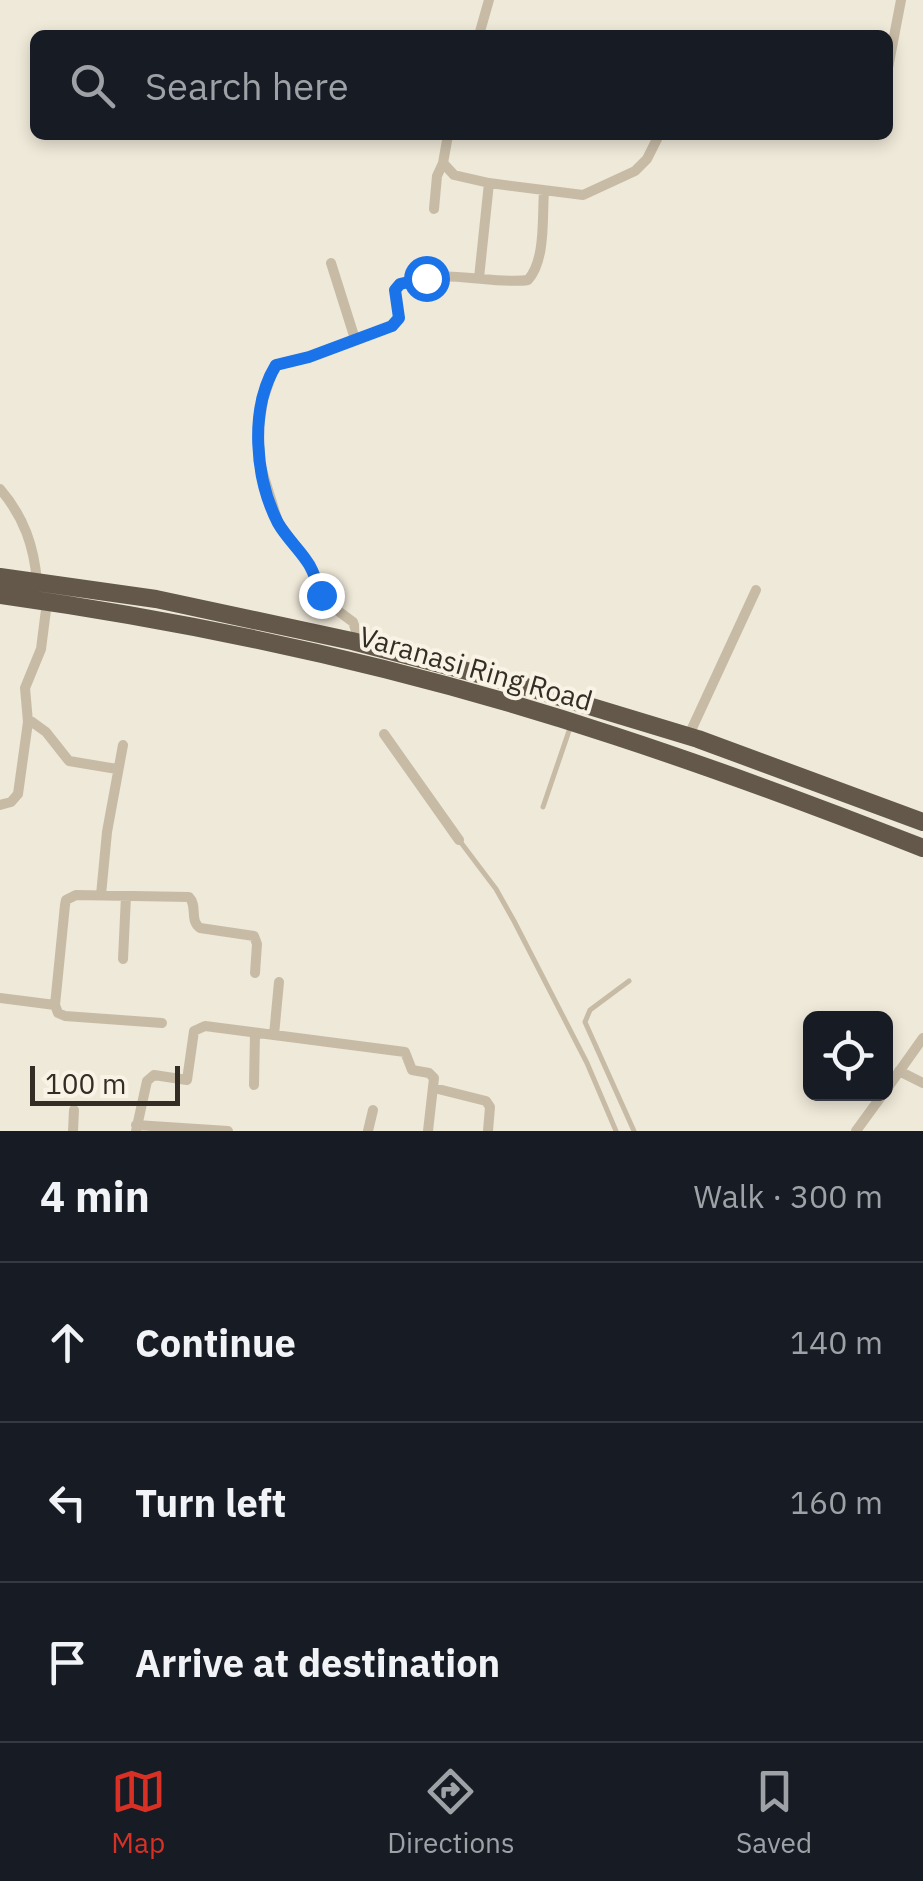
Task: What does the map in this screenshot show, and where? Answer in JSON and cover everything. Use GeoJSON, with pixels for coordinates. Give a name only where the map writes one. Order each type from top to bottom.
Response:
{"type":"FeatureCollection","features":[{"type":"Feature","properties":{"kind":"highway","name":"Varanasi Ring Road"},"geometry":{"type":"LineString","coordinates":[[0,576],[156,599],[360,642],[513,683],[688,737],[919,819]]}},
{"type":"Feature","properties":{"kind":"highway","name":"Varanasi Ring Road"},"geometry":{"type":"LineString","coordinates":[[0,596],[331,656],[572,723],[782,793],[923,848]]}},
{"type":"Feature","properties":{"kind":"street"},"geometry":{"type":"LineString","coordinates":[[480,30],[489,0]]}},
{"type":"Feature","properties":{"kind":"street"},"geometry":{"type":"LineString","coordinates":[[893,40],[900,0]]}},
{"type":"Feature","properties":{"kind":"street"},"geometry":{"type":"LineString","coordinates":[[434,209],[447,140]]}},
{"type":"Feature","properties":{"kind":"street"},"geometry":{"type":"LineString","coordinates":[[443,163],[454,175],[544,192],[583,195],[623,177],[647,160],[657,140]]}},
{"type":"Feature","properties":{"kind":"street"},"geometry":{"type":"LineString","coordinates":[[478,278],[489,183]]}},
{"type":"Feature","properties":{"kind":"street"},"geometry":{"type":"LineString","coordinates":[[360,642],[353,622],[326,602],[309,564],[278,522],[261,466],[258,434],[263,400],[276,365],[309,357],[396,323],[399,313],[395,290],[400,284],[426,278],[519,281],[533,275],[539,254],[544,192]]}},
{"type":"Feature","properties":{"kind":"street"},"geometry":{"type":"LineString","coordinates":[[331,263],[354,339]]}},
{"type":"Feature","properties":{"kind":"street"},"geometry":{"type":"LineString","coordinates":[[0,489],[26,529],[37,582]]}},
{"type":"Feature","properties":{"kind":"street"},"geometry":{"type":"LineString","coordinates":[[688,737],[756,590]]}},
{"type":"Feature","properties":{"kind":"street"},"geometry":{"type":"LineString","coordinates":[[0,804],[11,802],[18,794],[28,718],[25,688],[41,649],[47,602]]}},
{"type":"Feature","properties":{"kind":"street"},"geometry":{"type":"LineString","coordinates":[[28,718],[46,732],[69,762],[117,768]]}},
{"type":"Feature","properties":{"kind":"street"},"geometry":{"type":"LineString","coordinates":[[384,734],[459,840]]}},
{"type":"Feature","properties":{"kind":"street"},"geometry":{"type":"LineString","coordinates":[[101,896],[123,745]]}},
{"type":"Feature","properties":{"kind":"street"},"geometry":{"type":"LineString","coordinates":[[162,1023],[58,1013],[55,1005],[66,900],[76,896],[189,898],[193,901],[197,926],[252,935],[257,944],[255,973]]}},
{"type":"Feature","properties":{"kind":"street"},"geometry":{"type":"LineString","coordinates":[[123,959],[126,896]]}},
{"type":"Feature","properties":{"kind":"street"},"geometry":{"type":"LineString","coordinates":[[274,1035],[279,982]]}},
{"type":"Feature","properties":{"kind":"street"},"geometry":{"type":"LineString","coordinates":[[0,998],[55,1005]]}},
{"type":"Feature","properties":{"kind":"street"},"geometry":{"type":"LineString","coordinates":[[228,1131],[136,1128],[150,1076],[183,1080],[190,1076],[196,1028],[206,1026],[402,1050],[412,1070],[432,1075],[428,1131]]}},
{"type":"Feature","properties":{"kind":"street"},"geometry":{"type":"LineString","coordinates":[[254,1032],[254,1085]]}},
{"type":"Feature","properties":{"kind":"street"},"geometry":{"type":"LineString","coordinates":[[893,1080],[923,1038]]}},
{"type":"Feature","properties":{"kind":"street"},"geometry":{"type":"LineString","coordinates":[[900,1071],[923,1084]]}},
{"type":"Feature","properties":{"kind":"street"},"geometry":{"type":"LineString","coordinates":[[434,1088],[486,1100],[490,1112],[488,1131]]}},
{"type":"Feature","properties":{"kind":"street"},"geometry":{"type":"LineString","coordinates":[[856,1131],[878,1101]]}},
{"type":"Feature","properties":{"kind":"street"},"geometry":{"type":"LineString","coordinates":[[73,1131],[74,1110]]}},
{"type":"Feature","properties":{"kind":"street"},"geometry":{"type":"LineString","coordinates":[[368,1131],[372,1110]]}},
{"type":"Feature","properties":{"kind":"lane"},"geometry":{"type":"LineString","coordinates":[[544,807],[572,723]]}},
{"type":"Feature","properties":{"kind":"lane"},"geometry":{"type":"LineString","coordinates":[[459,840],[509,912],[587,1064],[616,1131]]}},
{"type":"Feature","properties":{"kind":"lane"},"geometry":{"type":"LineString","coordinates":[[629,981],[590,1010],[585,1022],[634,1131]]}},
{"type":"Feature","properties":{"kind":"route"},"geometry":{"type":"LineString","coordinates":[[321,595],[309,564],[284,533],[269,500],[258,448],[268,378],[282,362],[309,357],[392,326],[399,318],[395,290],[400,284],[426,278]]}}]}
